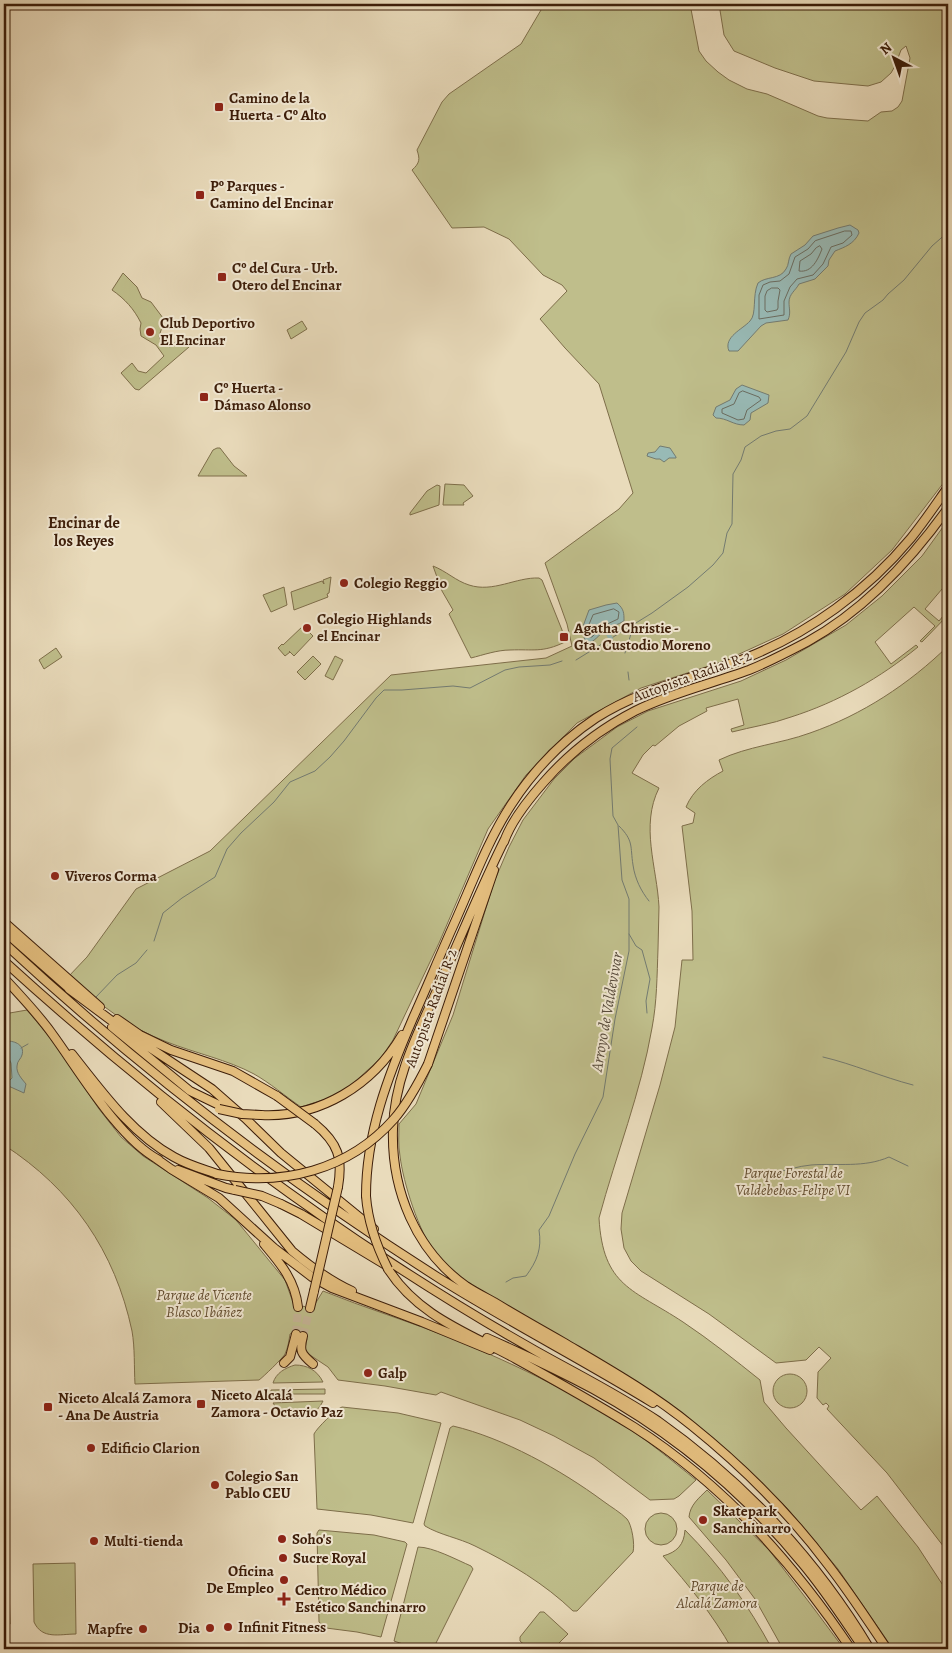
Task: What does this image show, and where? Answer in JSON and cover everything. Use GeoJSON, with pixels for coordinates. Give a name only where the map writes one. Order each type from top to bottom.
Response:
{"type":"FeatureCollection","features":[{"type":"Feature","properties":{"kind":"highway","name":"Autopista Radial R-2"},"geometry":{"type":"LineString","coordinates":[[415,1300],[388,1269],[373,1237],[368,1218],[366,1196],[369,1149],[379,1107],[406,1034],[488,845],[522,789],[554,753],[595,719],[626,701],[680,680],[745,659],[782,641],[825,616],[856,593],[885,566],[911,538],[948,487]]}},
{"type":"Feature","properties":{"kind":"highway","name":"Autopista Radial R-2"},"geometry":{"type":"LineString","coordinates":[[18,993],[36,1008],[94,1081],[134,1127],[174,1157],[217,1174],[237,1178],[260,1179],[284,1177],[322,1169],[344,1159],[381,1133],[407,1102],[428,1064],[505,838],[533,794],[566,758],[590,738],[636,710],[750,670],[779,657],[826,630],[851,613],[906,563],[948,508]]}},
{"type":"Feature","properties":{"kind":"highway"},"geometry":{"type":"LineString","coordinates":[[505,838],[486,877],[400,1079],[392,1131],[395,1170],[403,1201],[422,1240],[449,1272],[467,1286],[612,1371],[670,1409],[748,1474],[792,1521],[829,1565],[887,1649]]}},
{"type":"Feature","properties":{"kind":"highway"},"geometry":{"type":"LineString","coordinates":[[4,922],[106,1012],[140,1035],[170,1050],[233,1071],[277,1096],[315,1124],[330,1138],[340,1159],[341,1172],[310,1308]]}},
{"type":"Feature","properties":{"kind":"highway"},"geometry":{"type":"LineString","coordinates":[[4,931],[93,1012],[174,1079],[190,1091],[220,1107]]}},
{"type":"Feature","properties":{"kind":"highway"},"geometry":{"type":"LineString","coordinates":[[4,943],[51,986],[209,1118],[284,1174],[448,1283],[668,1413],[733,1465],[772,1500]]}},
{"type":"Feature","properties":{"kind":"highway"},"geometry":{"type":"LineString","coordinates":[[4,961],[131,1073],[202,1129],[334,1224],[395,1266],[472,1313],[656,1420],[726,1474],[762,1508],[808,1559],[870,1649]]}},
{"type":"Feature","properties":{"kind":"highway","name":"Autopista Radial R-2"},"geometry":{"type":"LineString","coordinates":[[146,1066],[194,1097],[242,1114],[293,1113],[321,1106],[345,1094],[369,1077],[395,1046],[408,1024],[435,966]]}},
{"type":"Feature","properties":{"kind":"highway"},"geometry":{"type":"LineString","coordinates":[[4,978],[52,1033],[107,1111],[137,1144],[154,1158],[219,1198],[274,1248],[312,1277],[332,1288],[488,1349],[550,1379]]}},
{"type":"Feature","properties":{"kind":"highway"},"geometry":{"type":"LineString","coordinates":[[69,989],[132,1036],[212,1089],[245,1118],[281,1154],[406,1256]]}},
{"type":"Feature","properties":{"kind":"highway"},"geometry":{"type":"LineString","coordinates":[[131,1073],[136,1081],[181,1120],[209,1148],[281,1238],[300,1257],[332,1282],[394,1312]]}},
{"type":"Feature","properties":{"kind":"highway"},"geometry":{"type":"LineString","coordinates":[[154,1158],[203,1180],[262,1196],[281,1204],[440,1297],[472,1313]]}},
{"type":"Feature","properties":{"kind":"highway"},"geometry":{"type":"LineString","coordinates":[[240,1216],[286,1271],[294,1288],[298,1307]]}},
{"type":"Feature","properties":{"kind":"highway"},"geometry":{"type":"LineString","coordinates":[[415,1300],[436,1317],[636,1428],[707,1481],[772,1545],[816,1600],[851,1649]]}},
{"type":"Feature","properties":{"kind":"highway"},"geometry":{"type":"LineString","coordinates":[[415,1300],[450,1322],[561,1372],[594,1390],[642,1418],[695,1457],[723,1479],[771,1526],[828,1596],[864,1649]]}},
{"type":"Feature","properties":{"kind":"highway"},"geometry":{"type":"LineString","coordinates":[[284,1363],[290,1357],[299,1335],[303,1355],[313,1364]]}},
{"type":"Feature","properties":{"kind":"green space"},"geometry":{"type":"Polygon","coordinates":[[[542,4],[690,4],[699,51],[706,61],[729,80],[747,89],[767,94],[818,116],[868,121],[881,112],[892,111],[902,101],[910,58],[906,46],[901,50],[891,73],[881,82],[868,86],[814,81],[775,68],[734,51],[724,35],[719,4],[948,4],[948,477],[892,550],[845,594],[783,634],[724,661],[641,688],[577,723],[526,775],[488,829],[439,943],[393,1040],[381,1058],[350,1086],[329,1098],[301,1107],[266,1081],[244,1069],[167,1042],[140,1030],[102,1005],[68,977],[87,957],[136,889],[210,851],[391,675],[546,658],[572,646],[567,624],[545,563],[619,509],[633,493],[599,384],[540,319],[567,291],[562,285],[543,275],[509,239],[484,227],[452,228],[412,170],[419,161],[417,150],[442,102],[449,94],[521,44],[541,10],[542,4]]]}},
{"type":"Feature","properties":{"kind":"green space","name":"Club Deportivo El Encinar"},"geometry":{"type":"Polygon","coordinates":[[[123,273],[137,287],[142,298],[151,302],[163,318],[164,322],[159,336],[162,344],[170,347],[181,337],[189,347],[139,390],[135,389],[121,373],[132,363],[138,371],[146,373],[164,356],[156,345],[141,336],[141,323],[135,313],[112,290],[123,273]]]}},
{"type":"Feature","properties":{"kind":"green space"},"geometry":{"type":"Polygon","coordinates":[[[302,321],[307,329],[291,339],[287,330],[302,321]]]}},
{"type":"Feature","properties":{"kind":"green space"},"geometry":{"type":"Polygon","coordinates":[[[220,448],[234,466],[247,476],[198,476],[213,450],[220,448]]]}},
{"type":"Feature","properties":{"kind":"green space"},"geometry":{"type":"Polygon","coordinates":[[[445,484],[464,485],[473,496],[463,503],[464,505],[443,505],[445,484]]]}},
{"type":"Feature","properties":{"kind":"green space"},"geometry":{"type":"Polygon","coordinates":[[[437,485],[440,486],[439,505],[410,515],[427,491],[437,485]]]}},
{"type":"Feature","properties":{"kind":"green space"},"geometry":{"type":"Polygon","coordinates":[[[948,520],[948,582],[925,609],[939,621],[948,610],[948,615],[922,642],[920,641],[935,626],[914,607],[875,642],[891,664],[916,645],[918,647],[889,669],[858,688],[825,704],[776,722],[732,732],[731,729],[744,725],[738,699],[706,708],[707,711],[679,726],[655,746],[653,745],[643,755],[632,773],[659,788],[653,802],[650,832],[659,907],[656,998],[652,1028],[635,1100],[599,1218],[607,1259],[614,1273],[624,1284],[693,1329],[760,1380],[764,1402],[861,1510],[877,1496],[918,1547],[948,1593],[946,1634],[948,1637],[948,1649],[893,1649],[838,1569],[787,1508],[749,1470],[707,1434],[480,1292],[456,1274],[436,1254],[418,1221],[408,1193],[399,1152],[399,1124],[416,1104],[453,1015],[494,882],[509,847],[523,820],[554,779],[575,758],[617,727],[648,711],[741,681],[786,660],[846,625],[882,596],[922,556],[948,520]]]}},
{"type":"Feature","properties":{"kind":"green space"},"geometry":{"type":"Polygon","coordinates":[[[433,566],[455,579],[478,587],[496,586],[530,578],[539,578],[542,580],[565,642],[544,649],[500,651],[471,658],[449,614],[453,610],[442,591],[433,566]]]}},
{"type":"Feature","properties":{"kind":"green space"},"geometry":{"type":"Polygon","coordinates":[[[331,577],[328,597],[294,610],[291,592],[322,581],[324,584],[323,580],[331,577]]]}},
{"type":"Feature","properties":{"kind":"green space"},"geometry":{"type":"Polygon","coordinates":[[[284,587],[287,605],[271,612],[263,595],[284,587]]]}},
{"type":"Feature","properties":{"kind":"green space"},"geometry":{"type":"Polygon","coordinates":[[[303,626],[313,636],[294,656],[290,652],[285,656],[278,648],[303,626]]]}},
{"type":"Feature","properties":{"kind":"green space","name":"Parque Forestal de Valdebebas-Felipe VI"},"geometry":{"type":"Polygon","coordinates":[[[948,646],[947,1551],[887,1473],[827,1409],[829,1406],[826,1403],[823,1405],[817,1398],[818,1372],[831,1358],[819,1347],[806,1360],[776,1363],[709,1314],[641,1271],[631,1261],[624,1248],[621,1229],[622,1213],[675,1027],[682,960],[693,960],[692,911],[682,826],[693,823],[695,813],[686,807],[689,801],[701,786],[723,771],[719,760],[741,751],[810,733],[848,717],[866,708],[901,685],[948,646]]]}},
{"type":"Feature","properties":{"kind":"green space"},"geometry":{"type":"Polygon","coordinates":[[[56,648],[62,657],[44,669],[39,660],[56,648]]]}},
{"type":"Feature","properties":{"kind":"green space"},"geometry":{"type":"Polygon","coordinates":[[[313,656],[321,664],[305,680],[297,672],[313,656]]]}},
{"type":"Feature","properties":{"kind":"green space"},"geometry":{"type":"Polygon","coordinates":[[[335,656],[343,660],[333,680],[325,676],[335,656]]]}},
{"type":"Feature","properties":{"kind":"green space","name":"Parque de Vicente Blasco Ibáñez"},"geometry":{"type":"Polygon","coordinates":[[[27,1010],[52,1040],[99,1109],[121,1137],[143,1156],[208,1198],[236,1220],[285,1280],[295,1308],[304,1306],[307,1309],[312,1309],[323,1291],[476,1348],[553,1384],[602,1412],[648,1442],[696,1480],[674,1499],[650,1500],[594,1458],[520,1420],[441,1392],[436,1395],[338,1380],[328,1367],[307,1353],[305,1348],[307,1339],[305,1335],[294,1332],[290,1334],[284,1356],[259,1380],[135,1384],[132,1331],[114,1274],[102,1249],[87,1224],[70,1202],[28,1162],[4,1145],[4,1014],[27,1010]]]}},
{"type":"Feature","properties":{"kind":"green space"},"geometry":{"type":"Polygon","coordinates":[[[295,1365],[311,1369],[318,1374],[323,1382],[273,1383],[281,1371],[295,1365]]]}},
{"type":"Feature","properties":{"kind":"green space"},"geometry":{"type":"Polygon","coordinates":[[[790,1374],[802,1379],[807,1391],[802,1403],[790,1408],[778,1403],[773,1391],[778,1379],[790,1374]]]}},
{"type":"Feature","properties":{"kind":"green space"},"geometry":{"type":"Polygon","coordinates":[[[325,1389],[325,1394],[271,1394],[271,1390],[325,1389]]]}},
{"type":"Feature","properties":{"kind":"green space"},"geometry":{"type":"Polygon","coordinates":[[[323,1401],[312,1414],[298,1418],[284,1414],[273,1403],[323,1401]]]}},
{"type":"Feature","properties":{"kind":"green space"},"geometry":{"type":"Polygon","coordinates":[[[342,1407],[398,1413],[441,1423],[413,1523],[371,1515],[317,1509],[314,1434],[335,1411],[342,1407]]]}},
{"type":"Feature","properties":{"kind":"green space"},"geometry":{"type":"Polygon","coordinates":[[[453,1426],[492,1438],[531,1456],[587,1489],[627,1519],[633,1535],[633,1552],[577,1611],[573,1611],[539,1583],[501,1560],[469,1543],[425,1526],[450,1428],[453,1426]]]}},
{"type":"Feature","properties":{"kind":"green space"},"geometry":{"type":"Polygon","coordinates":[[[707,1490],[769,1550],[844,1649],[783,1649],[755,1599],[726,1560],[689,1517],[693,1505],[707,1490]]]}},
{"type":"Feature","properties":{"kind":"green space"},"geometry":{"type":"Polygon","coordinates":[[[661,1513],[673,1517],[677,1529],[673,1541],[661,1545],[649,1541],[645,1529],[649,1517],[661,1513]]]}},
{"type":"Feature","properties":{"kind":"green space"},"geometry":{"type":"Polygon","coordinates":[[[319,1530],[374,1535],[407,1544],[381,1637],[326,1628],[319,1622],[317,1533],[319,1530]]]}},
{"type":"Feature","properties":{"kind":"green space","name":"Parque de Alcalá Zamora"},"geometry":{"type":"Polygon","coordinates":[[[685,1530],[733,1586],[754,1617],[772,1649],[732,1649],[700,1600],[663,1556],[679,1547],[685,1530]]]}},
{"type":"Feature","properties":{"kind":"green space"},"geometry":{"type":"Polygon","coordinates":[[[4,1538],[8,1542],[10,1624],[4,1631],[4,1538]]]}},
{"type":"Feature","properties":{"kind":"green space"},"geometry":{"type":"Polygon","coordinates":[[[418,1547],[445,1554],[471,1566],[473,1569],[433,1649],[417,1649],[394,1641],[418,1547]]]}},
{"type":"Feature","properties":{"kind":"green space"},"geometry":{"type":"Polygon","coordinates":[[[75,1563],[76,1634],[47,1634],[37,1628],[34,1622],[33,1564],[75,1563]]]}},
{"type":"Feature","properties":{"kind":"green space"},"geometry":{"type":"Polygon","coordinates":[[[540,1612],[544,1612],[568,1634],[553,1649],[529,1649],[520,1641],[520,1637],[540,1612]]]}},
{"type":"Feature","properties":{"kind":"water"},"geometry":{"type":"Polygon","coordinates":[[[850,225],[858,230],[857,237],[849,245],[835,251],[829,260],[828,266],[815,279],[799,284],[789,299],[790,313],[788,320],[766,323],[738,351],[729,351],[728,346],[731,337],[752,318],[758,283],[780,275],[787,267],[791,254],[805,245],[813,236],[850,225]]]}},
{"type":"Feature","properties":{"kind":"water"},"geometry":{"type":"Polygon","coordinates":[[[742,385],[769,395],[768,403],[751,413],[750,420],[744,425],[716,418],[713,415],[716,407],[730,400],[736,389],[742,385]]]}},
{"type":"Feature","properties":{"kind":"water"},"geometry":{"type":"Polygon","coordinates":[[[660,446],[670,448],[676,458],[669,458],[664,462],[647,456],[648,453],[655,452],[660,446]]]}},
{"type":"Feature","properties":{"kind":"water"},"geometry":{"type":"Polygon","coordinates":[[[617,603],[623,611],[624,621],[605,630],[586,645],[582,629],[589,610],[617,603]]]}},
{"type":"Feature","properties":{"kind":"water"},"geometry":{"type":"Polygon","coordinates":[[[7,1041],[21,1046],[23,1052],[17,1071],[26,1084],[24,1093],[4,1084],[4,1078],[10,1080],[12,1078],[11,1063],[4,1052],[4,1042],[7,1041]]]}},
{"type":"Feature","properties":{"kind":"waterway"},"geometry":{"type":"LineString","coordinates":[[576,660],[652,613],[688,587],[713,565],[723,553],[727,533],[732,524],[733,474],[741,460],[745,447],[761,436],[790,429],[807,416],[846,352],[865,313],[883,300],[904,280],[932,246],[948,232]]}},
{"type":"Feature","properties":{"kind":"waterway","name":"Arroyo de Valdevivar"},"geometry":{"type":"LineString","coordinates":[[625,653],[632,627]]}},
{"type":"Feature","properties":{"kind":"waterway"},"geometry":{"type":"LineString","coordinates":[[606,630],[611,639]]}},
{"type":"Feature","properties":{"kind":"waterway"},"geometry":{"type":"LineString","coordinates":[[154,941],[163,913],[182,898],[215,877],[227,849],[241,833],[274,802],[290,782],[315,771],[330,757],[384,690],[453,686],[470,688],[505,670],[550,665],[562,661]]}},
{"type":"Feature","properties":{"kind":"waterway","name":"Arroyo de Valdevivar"},"geometry":{"type":"LineString","coordinates":[[628,672],[629,680]]}},
{"type":"Feature","properties":{"kind":"waterway","name":"Arroyo de Valdevivar"},"geometry":{"type":"LineString","coordinates":[[506,1282],[513,1278],[526,1276],[533,1265],[539,1249],[539,1230],[549,1216],[575,1154],[603,1097],[615,1019],[629,951],[629,899],[622,880],[618,825],[613,816],[610,759],[612,748],[637,727]]}},
{"type":"Feature","properties":{"kind":"waterway"},"geometry":{"type":"LineString","coordinates":[[619,826],[629,840],[635,875],[649,901]]}},
{"type":"Feature","properties":{"kind":"waterway"},"geometry":{"type":"LineString","coordinates":[[629,934],[636,946],[642,950],[650,979],[646,1001],[647,1013]]}},
{"type":"Feature","properties":{"kind":"waterway"},"geometry":{"type":"LineString","coordinates":[[96,997],[117,975],[136,963],[147,950]]}},
{"type":"Feature","properties":{"kind":"waterway"},"geometry":{"type":"LineString","coordinates":[[21,1048],[28,1044]]}},
{"type":"Feature","properties":{"kind":"waterway"},"geometry":{"type":"LineString","coordinates":[[823,1057],[913,1085]]}},
{"type":"Feature","properties":{"kind":"waterway"},"geometry":{"type":"LineString","coordinates":[[772,1173],[801,1166],[870,1163],[889,1157],[908,1166]]}},
{"type":"Feature","properties":{"kind":"tunnel"},"geometry":{"type":"LineString","coordinates":[[296,1334],[298,1307]]}},
{"type":"Feature","properties":{"kind":"tunnel"},"geometry":{"type":"LineString","coordinates":[[303,1336],[310,1308]]}},
{"type":"Feature","properties":{"kind":"place","name":"Camino de la Huerta - Cº Alto"},"geometry":{"type":"Point","coordinates":[219,107]}},
{"type":"Feature","properties":{"kind":"place","name":"Pº Parques - Camino del Encinar"},"geometry":{"type":"Point","coordinates":[200,195]}},
{"type":"Feature","properties":{"kind":"place","name":"Cº del Cura - Urb. Otero del Encinar"},"geometry":{"type":"Point","coordinates":[222,277]}},
{"type":"Feature","properties":{"kind":"place","name":"Club Deportivo El Encinar"},"geometry":{"type":"Point","coordinates":[150,332]}},
{"type":"Feature","properties":{"kind":"place","name":"Cº Huerta - Dámaso Alonso"},"geometry":{"type":"Point","coordinates":[204,397]}},
{"type":"Feature","properties":{"kind":"place","name":"Colegio Reggio"},"geometry":{"type":"Point","coordinates":[344,583]}},
{"type":"Feature","properties":{"kind":"place","name":"Colegio Highlands el Encinar"},"geometry":{"type":"Point","coordinates":[307,628]}},
{"type":"Feature","properties":{"kind":"place","name":"Agatha Christie - Gta. Custodio Moreno"},"geometry":{"type":"Point","coordinates":[564,637]}},
{"type":"Feature","properties":{"kind":"place","name":"Viveros Corma"},"geometry":{"type":"Point","coordinates":[55,876]}},
{"type":"Feature","properties":{"kind":"place","name":"Galp"},"geometry":{"type":"Point","coordinates":[368,1373]}},
{"type":"Feature","properties":{"kind":"place","name":"Niceto Alcalá Zamora - Octavio Paz"},"geometry":{"type":"Point","coordinates":[201,1404]}},
{"type":"Feature","properties":{"kind":"place","name":"Niceto Alcalá Zamora - Ana De Austria"},"geometry":{"type":"Point","coordinates":[48,1407]}},
{"type":"Feature","properties":{"kind":"place","name":"Edificio Clarion"},"geometry":{"type":"Point","coordinates":[91,1448]}},
{"type":"Feature","properties":{"kind":"place","name":"Colegio San Pablo CEU"},"geometry":{"type":"Point","coordinates":[215,1485]}},
{"type":"Feature","properties":{"kind":"place","name":"Skatepark Sanchinarro"},"geometry":{"type":"Point","coordinates":[703,1520]}},
{"type":"Feature","properties":{"kind":"place","name":"Soho's"},"geometry":{"type":"Point","coordinates":[282,1539]}},
{"type":"Feature","properties":{"kind":"place","name":"Multi-tienda"},"geometry":{"type":"Point","coordinates":[94,1541]}},
{"type":"Feature","properties":{"kind":"place","name":"Sucre Royal"},"geometry":{"type":"Point","coordinates":[283,1558]}},
{"type":"Feature","properties":{"kind":"place","name":"Oficina De Empleo"},"geometry":{"type":"Point","coordinates":[284,1580]}},
{"type":"Feature","properties":{"kind":"place","name":"Centro Médico Estético Sanchinarro"},"geometry":{"type":"Point","coordinates":[284,1599]}},
{"type":"Feature","properties":{"kind":"place","name":"Infinit Fitness"},"geometry":{"type":"Point","coordinates":[228,1627]}},
{"type":"Feature","properties":{"kind":"place","name":"Dia"},"geometry":{"type":"Point","coordinates":[210,1628]}},
{"type":"Feature","properties":{"kind":"place","name":"Mapfre"},"geometry":{"type":"Point","coordinates":[143,1629]}},
{"type":"Feature","properties":{"kind":"district","name":"Encinar de los Reyes"},"geometry":{"type":"Point","coordinates":[84,532]}}]}
